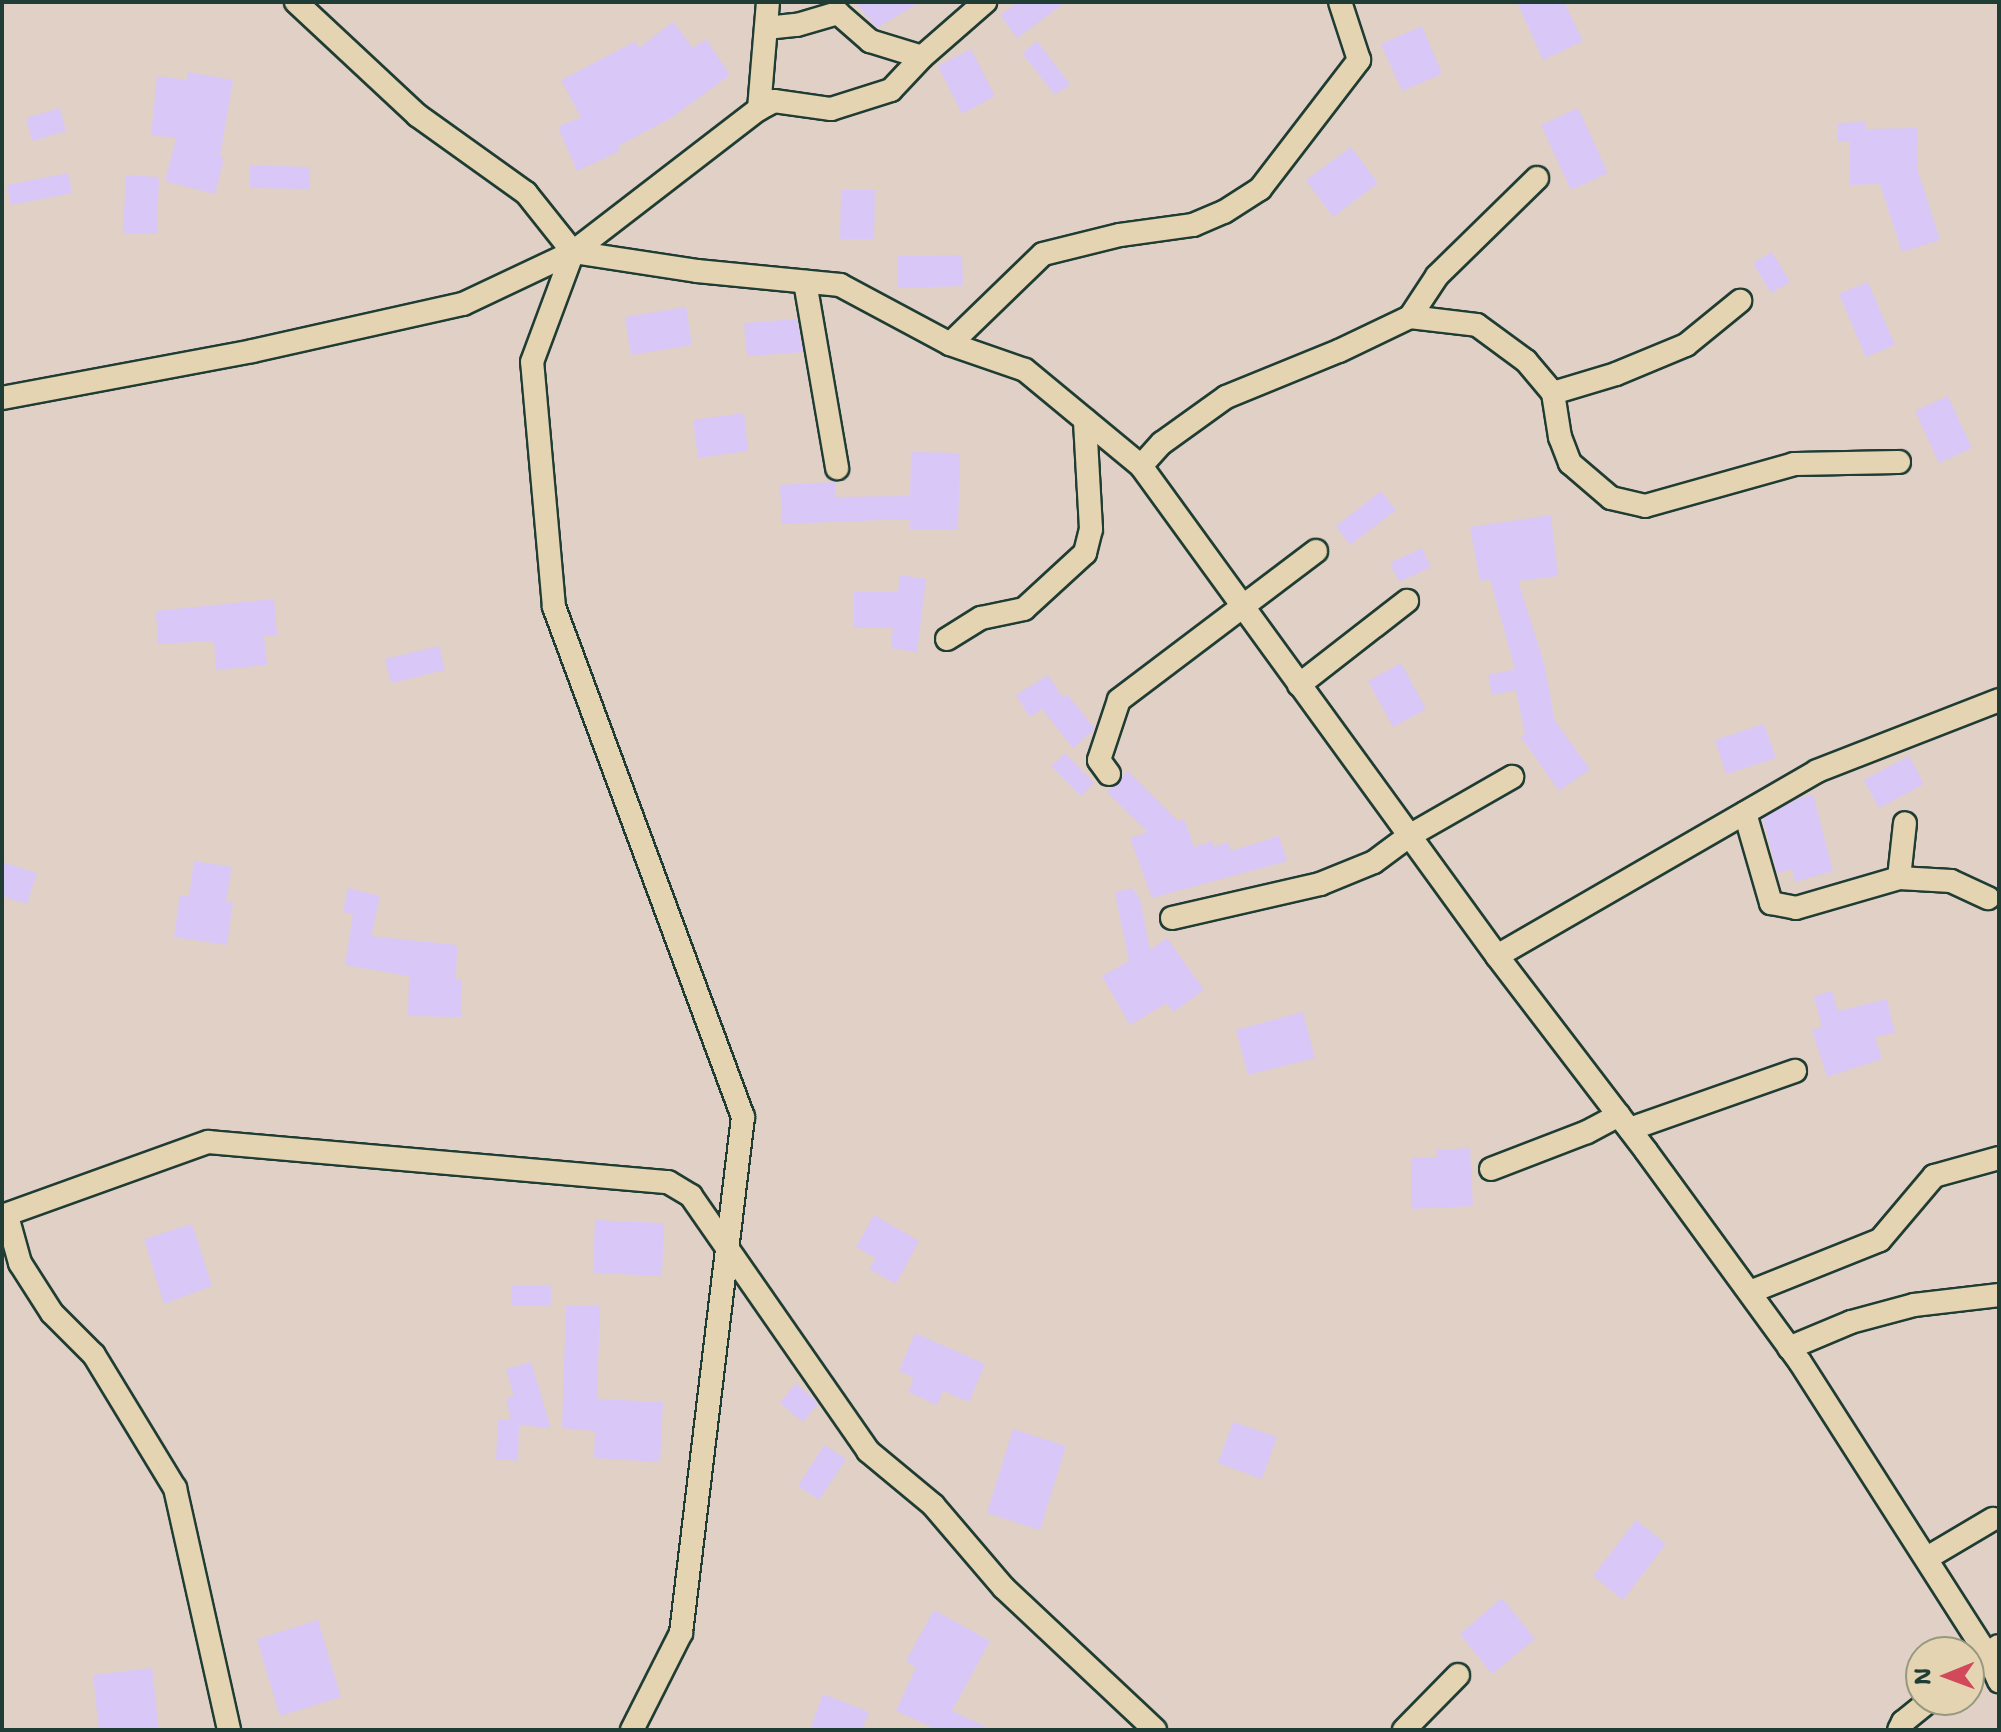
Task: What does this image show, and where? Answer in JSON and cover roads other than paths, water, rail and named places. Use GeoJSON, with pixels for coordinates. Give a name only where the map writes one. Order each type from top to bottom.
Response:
{"type":"FeatureCollection","features":[{"type":"Feature","properties":{"kind":"street"},"geometry":{"type":"LineString","coordinates":[[296,2],[417,115],[526,193],[573,252],[697,271],[840,285],[950,344],[1025,370],[1141,466],[1497,956],[1750,1292],[1927,1558],[1993,1650],[1999,1681]]}},
{"type":"Feature","properties":{"kind":"street"},"geometry":{"type":"LineString","coordinates":[[759,109],[768,2]]}},
{"type":"Feature","properties":{"kind":"street"},"geometry":{"type":"LineString","coordinates":[[2,398],[252,351],[463,304],[573,252],[759,109],[774,101],[831,109],[891,90],[922,57],[985,2]]}},
{"type":"Feature","properties":{"kind":"street"},"geometry":{"type":"LineString","coordinates":[[950,344],[1043,254],[1120,235],[1193,225],[1224,212],[1260,189],[1359,60],[1340,2]]}},
{"type":"Feature","properties":{"kind":"street"},"geometry":{"type":"LineString","coordinates":[[766,28],[797,25],[838,13],[870,41],[922,57]]}},
{"type":"Feature","properties":{"kind":"street"},"geometry":{"type":"LineString","coordinates":[[1410,317],[1437,276],[1537,178]]}},
{"type":"Feature","properties":{"kind":"street"},"geometry":{"type":"LineString","coordinates":[[573,252],[532,362],[554,607],[743,1117],[681,1633],[632,1730]]}},
{"type":"Feature","properties":{"kind":"street"},"geometry":{"type":"LineString","coordinates":[[805,282],[837,468]]}},
{"type":"Feature","properties":{"kind":"street"},"geometry":{"type":"LineString","coordinates":[[1553,393],[1616,374],[1686,345],[1740,301]]}},
{"type":"Feature","properties":{"kind":"street"},"geometry":{"type":"LineString","coordinates":[[1141,466],[1162,443],[1226,397],[1410,317],[1477,325],[1526,361],[1553,393],[1560,437],[1570,463],[1611,498],[1645,506],[1794,464],[1899,462]]}},
{"type":"Feature","properties":{"kind":"street"},"geometry":{"type":"LineString","coordinates":[[947,639],[981,618],[1024,609],[1085,553],[1091,529],[1085,420]]}},
{"type":"Feature","properties":{"kind":"street"},"geometry":{"type":"LineString","coordinates":[[1109,774],[1099,760],[1119,700],[1316,551]]}},
{"type":"Feature","properties":{"kind":"street"},"geometry":{"type":"LineString","coordinates":[[1299,685],[1407,601]]}},
{"type":"Feature","properties":{"kind":"street"},"geometry":{"type":"LineString","coordinates":[[1497,956],[1817,771],[1999,700]]}},
{"type":"Feature","properties":{"kind":"street"},"geometry":{"type":"LineString","coordinates":[[1172,918],[1320,884],[1374,862],[1409,836],[1512,777]]}},
{"type":"Feature","properties":{"kind":"street"},"geometry":{"type":"LineString","coordinates":[[1745,813],[1771,903],[1796,908],[1899,878],[1951,881],[1988,898]]}},
{"type":"Feature","properties":{"kind":"street"},"geometry":{"type":"LineString","coordinates":[[1899,878],[1905,823]]}},
{"type":"Feature","properties":{"kind":"street"},"geometry":{"type":"LineString","coordinates":[[1491,1169],[1587,1132],[1795,1071]]}},
{"type":"Feature","properties":{"kind":"street"},"geometry":{"type":"LineString","coordinates":[[229,1730],[175,1488],[94,1355],[52,1313],[20,1263],[4,1216],[208,1142],[668,1182],[691,1196],[868,1451],[933,1505],[1004,1588],[1155,1730]]}},
{"type":"Feature","properties":{"kind":"street"},"geometry":{"type":"LineString","coordinates":[[1750,1292],[1880,1240],[1934,1176],[1999,1158]]}},
{"type":"Feature","properties":{"kind":"street"},"geometry":{"type":"LineString","coordinates":[[1789,1348],[1851,1322],[1914,1305],[1999,1295]]}},
{"type":"Feature","properties":{"kind":"street"},"geometry":{"type":"LineString","coordinates":[[1927,1558],[1993,1519]]}},
{"type":"Feature","properties":{"kind":"street"},"geometry":{"type":"LineString","coordinates":[[1404,1730],[1458,1675]]}}]}
